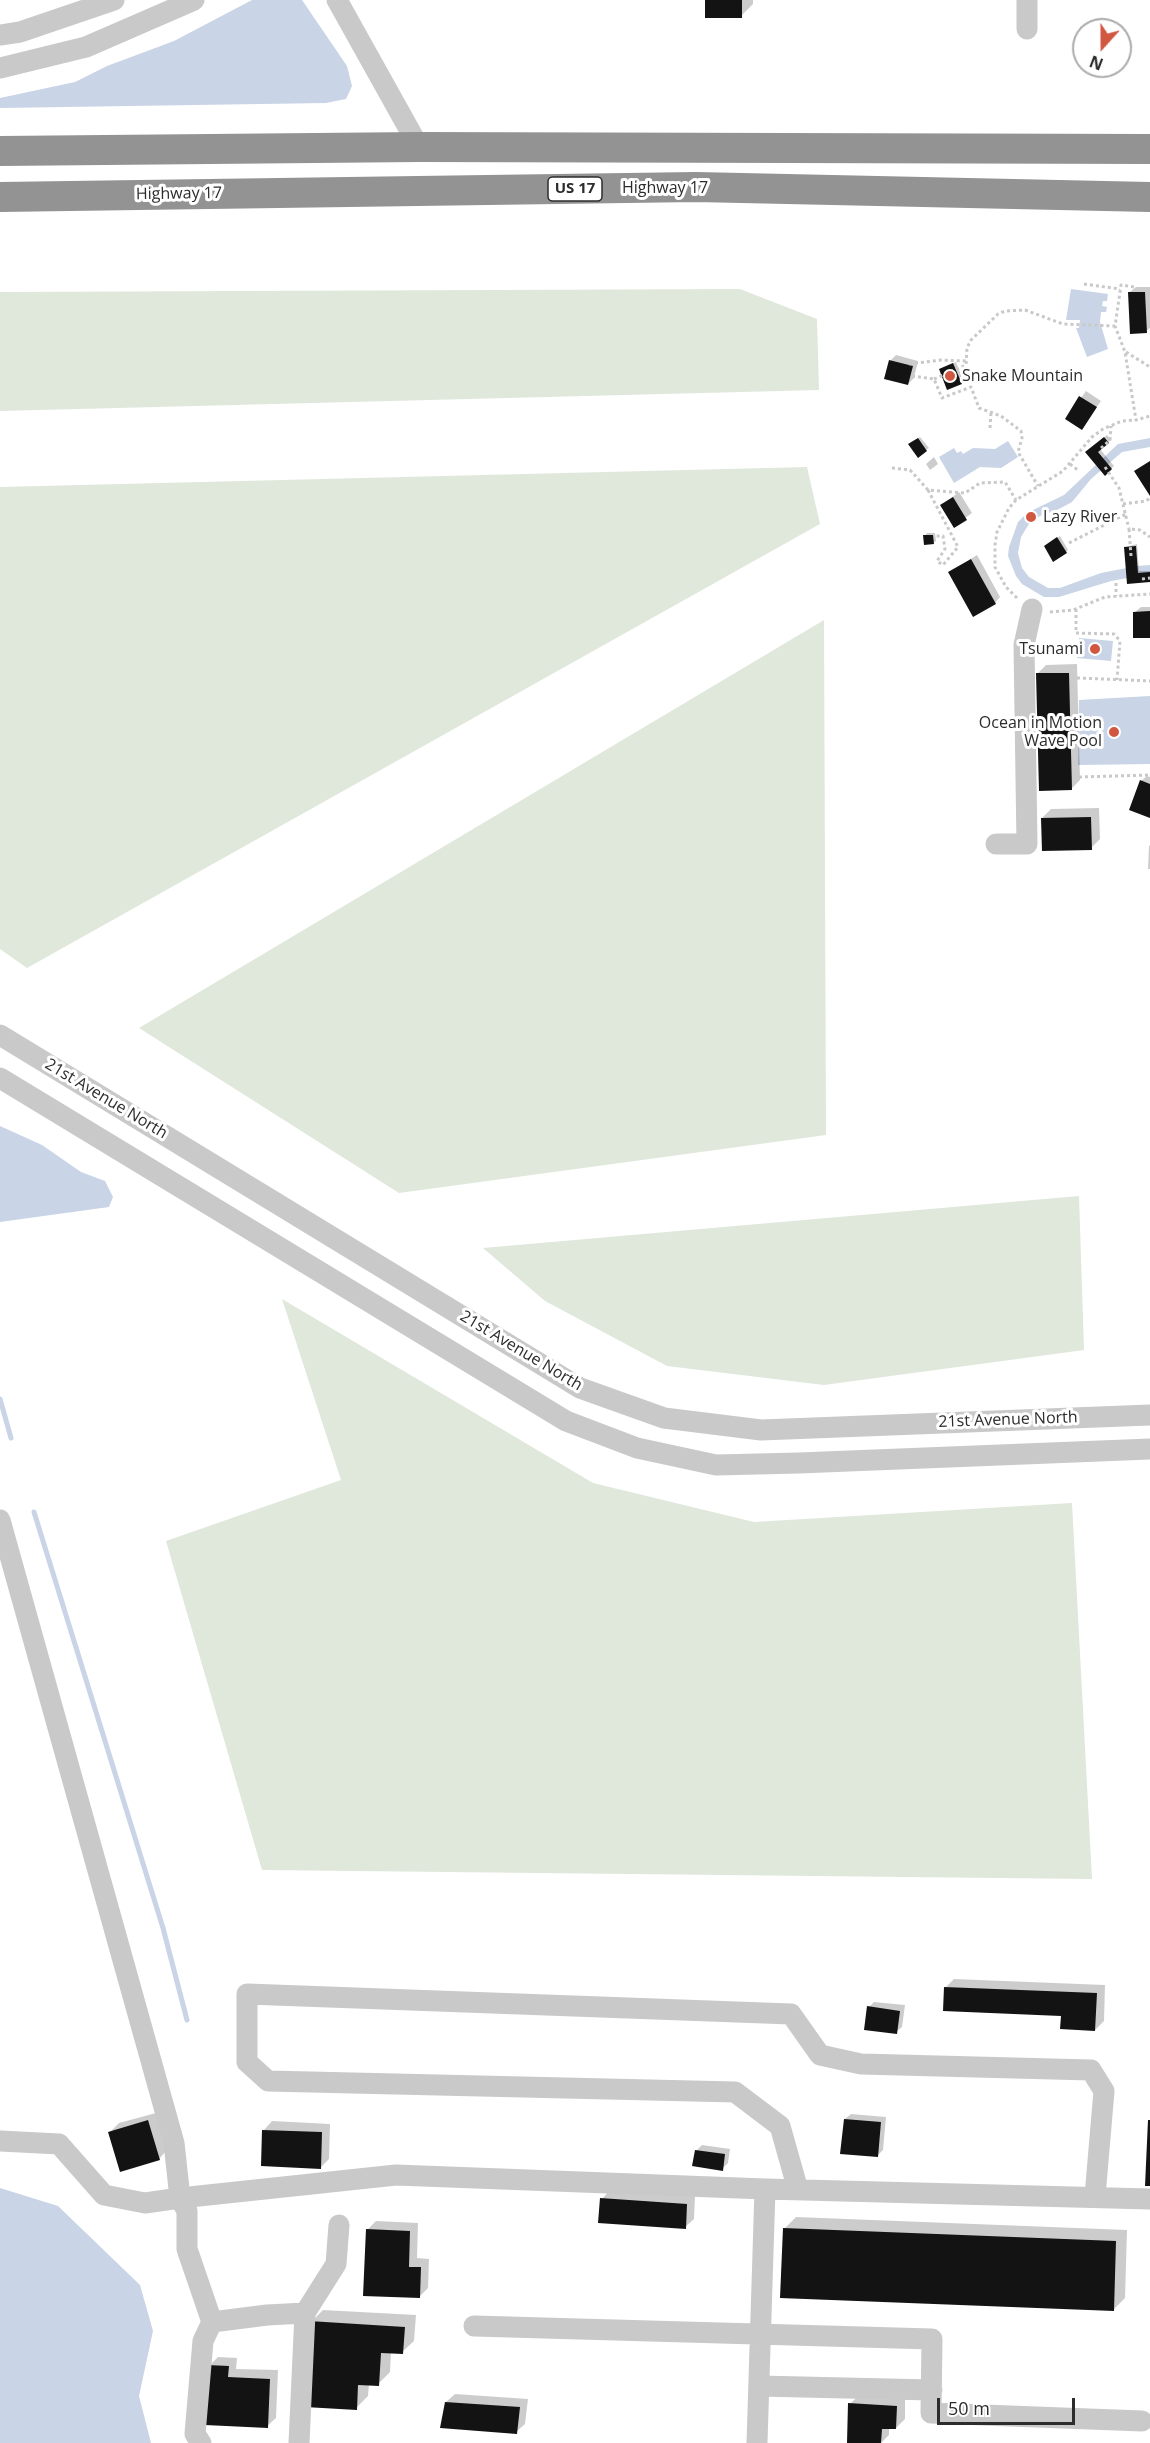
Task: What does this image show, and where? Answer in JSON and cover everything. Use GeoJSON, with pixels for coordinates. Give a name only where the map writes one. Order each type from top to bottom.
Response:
{"type":"FeatureCollection","features":[{"type":"Feature","properties":{"kind":"highway"},"geometry":{"type":"LineString","coordinates":[[0,151],[419,147],[1150,149]]}},
{"type":"Feature","properties":{"kind":"highway","name":"Highway 17"},"geometry":{"type":"LineString","coordinates":[[0,197],[696,187],[1150,197]]}},
{"type":"Feature","properties":{"kind":"street"},"geometry":{"type":"LineString","coordinates":[[0,35],[30,29],[114,0]]}},
{"type":"Feature","properties":{"kind":"street"},"geometry":{"type":"LineString","coordinates":[[0,68],[86,47],[194,0]]}},
{"type":"Feature","properties":{"kind":"street"},"geometry":{"type":"LineString","coordinates":[[337,0],[419,147]]}},
{"type":"Feature","properties":{"kind":"street"},"geometry":{"type":"LineString","coordinates":[[1027,0],[1027,29]]}},
{"type":"Feature","properties":{"kind":"street"},"geometry":{"type":"LineString","coordinates":[[996,844],[1027,844],[1024,645],[1032,609]]}},
{"type":"Feature","properties":{"kind":"street","name":"21st Avenue North"},"geometry":{"type":"LineString","coordinates":[[0,1035],[580,1388],[664,1418],[761,1430],[1150,1415]]}},
{"type":"Feature","properties":{"kind":"street","name":"21st Avenue North"},"geometry":{"type":"LineString","coordinates":[[0,1078],[566,1421],[637,1448],[716,1464],[799,1463],[1150,1449]]}},
{"type":"Feature","properties":{"kind":"street"},"geometry":{"type":"LineString","coordinates":[[0,1520],[174,2143],[180,2198],[187,2211],[187,2249],[212,2322],[203,2341],[195,2434],[201,2443]]}},
{"type":"Feature","properties":{"kind":"street"},"geometry":{"type":"LineString","coordinates":[[798,2190],[780,2126],[735,2092],[267,2081],[247,2062],[247,1994],[791,2013],[820,2055],[861,2064],[1091,2070],[1104,2091],[1095,2196]]}},
{"type":"Feature","properties":{"kind":"street"},"geometry":{"type":"LineString","coordinates":[[0,2141],[59,2144],[104,2195],[146,2203],[396,2175],[765,2189],[1150,2199]]}},
{"type":"Feature","properties":{"kind":"street"},"geometry":{"type":"LineString","coordinates":[[757,2443],[765,2189]]}},
{"type":"Feature","properties":{"kind":"street"},"geometry":{"type":"LineString","coordinates":[[299,2443],[305,2313],[336,2264],[339,2226]]}},
{"type":"Feature","properties":{"kind":"street"},"geometry":{"type":"LineString","coordinates":[[212,2322],[267,2314],[305,2313]]}},
{"type":"Feature","properties":{"kind":"street"},"geometry":{"type":"LineString","coordinates":[[474,2326],[932,2338],[931,2413],[1142,2421]]}},
{"type":"Feature","properties":{"kind":"street"},"geometry":{"type":"LineString","coordinates":[[759,2386],[932,2390]]}},
{"type":"Feature","properties":{"kind":"path"},"geometry":{"type":"LineString","coordinates":[[1084,284],[1120,289]]}},
{"type":"Feature","properties":{"kind":"path"},"geometry":{"type":"LineString","coordinates":[[1134,287],[1120,285],[1115,326],[1125,352],[1136,420]]}},
{"type":"Feature","properties":{"kind":"path"},"geometry":{"type":"LineString","coordinates":[[912,376],[934,379],[966,364],[971,340],[1005,310],[1025,310],[1063,324],[1115,326]]}},
{"type":"Feature","properties":{"kind":"path"},"geometry":{"type":"LineString","coordinates":[[1125,352],[1150,367]]}},
{"type":"Feature","properties":{"kind":"path"},"geometry":{"type":"LineString","coordinates":[[909,364],[941,360],[966,361]]}},
{"type":"Feature","properties":{"kind":"path"},"geometry":{"type":"LineString","coordinates":[[934,379],[942,398],[971,387],[979,408],[1001,416],[1021,431],[1022,438],[1018,452],[1038,486]]}},
{"type":"Feature","properties":{"kind":"path"},"geometry":{"type":"LineString","coordinates":[[990,428],[991,412]]}},
{"type":"Feature","properties":{"kind":"path"},"geometry":{"type":"LineString","coordinates":[[1150,416],[1122,421],[1092,437],[1063,471],[1016,500],[1003,518],[995,545],[995,567],[1006,587],[1032,609],[1057,613],[1076,609],[1105,597],[1150,594]]}},
{"type":"Feature","properties":{"kind":"path"},"geometry":{"type":"LineString","coordinates":[[1101,448],[1110,440],[1111,426]]}},
{"type":"Feature","properties":{"kind":"path"},"geometry":{"type":"LineString","coordinates":[[1070,464],[1079,471]]}},
{"type":"Feature","properties":{"kind":"path"},"geometry":{"type":"LineString","coordinates":[[1105,467],[1119,488],[1129,529],[1131,556]]}},
{"type":"Feature","properties":{"kind":"path"},"geometry":{"type":"LineString","coordinates":[[892,468],[910,470],[928,490],[958,547],[943,565],[937,561],[945,549],[943,536],[936,536]]}},
{"type":"Feature","properties":{"kind":"path"},"geometry":{"type":"LineString","coordinates":[[928,490],[965,493],[980,483],[1005,482],[1016,500]]}},
{"type":"Feature","properties":{"kind":"path"},"geometry":{"type":"LineString","coordinates":[[1123,504],[1146,501],[1150,498]]}},
{"type":"Feature","properties":{"kind":"path"},"geometry":{"type":"LineString","coordinates":[[1069,543],[1126,514]]}},
{"type":"Feature","properties":{"kind":"path"},"geometry":{"type":"LineString","coordinates":[[1129,529],[1140,530],[1150,537]]}},
{"type":"Feature","properties":{"kind":"path"},"geometry":{"type":"LineString","coordinates":[[1142,579],[1150,578]]}},
{"type":"Feature","properties":{"kind":"path"},"geometry":{"type":"LineString","coordinates":[[1116,583],[1116,596]]}},
{"type":"Feature","properties":{"kind":"path"},"geometry":{"type":"LineString","coordinates":[[1076,609],[1076,633],[1114,634],[1120,641],[1117,680]]}},
{"type":"Feature","properties":{"kind":"path"},"geometry":{"type":"LineString","coordinates":[[1077,678],[1150,681]]}},
{"type":"Feature","properties":{"kind":"path"},"geometry":{"type":"LineString","coordinates":[[1079,777],[1150,775]]}},
{"type":"Feature","properties":{"kind":"shaded area"},"geometry":{"type":"Polygon","coordinates":[[[740,289],[817,319],[819,390],[0,411],[0,292],[740,289]]]}},
{"type":"Feature","properties":{"kind":"shaded area"},"geometry":{"type":"Polygon","coordinates":[[[807,467],[820,524],[27,968],[0,949],[0,487],[807,467]]]}},
{"type":"Feature","properties":{"kind":"shaded area"},"geometry":{"type":"Polygon","coordinates":[[[824,620],[826,1135],[399,1193],[139,1028],[824,620]]]}},
{"type":"Feature","properties":{"kind":"shaded area"},"geometry":{"type":"Polygon","coordinates":[[[1079,1196],[1084,1350],[824,1385],[667,1366],[545,1301],[483,1248],[1079,1196]]]}},
{"type":"Feature","properties":{"kind":"shaded area"},"geometry":{"type":"Polygon","coordinates":[[[282,1299],[593,1483],[754,1522],[1072,1503],[1092,1879],[262,1870],[166,1541],[341,1480],[282,1299]]]}},
{"type":"Feature","properties":{"kind":"water"},"geometry":{"type":"Polygon","coordinates":[[[252,0],[302,0],[347,66],[352,86],[346,99],[326,103],[0,108],[0,98],[75,82],[107,66],[174,41],[252,0]]]}},
{"type":"Feature","properties":{"kind":"water"},"geometry":{"type":"Polygon","coordinates":[[[1071,289],[1108,294],[1107,301],[1103,301],[1102,306],[1107,307],[1106,312],[1101,312],[1100,322],[1108,349],[1087,357],[1076,328],[1079,328],[1080,320],[1066,320],[1071,289]]]}},
{"type":"Feature","properties":{"kind":"water","name":"Lazy River"},"geometry":{"type":"Polygon","coordinates":[[[1150,438],[1150,447],[1122,452],[1091,479],[1072,502],[1040,516],[1029,524],[1021,537],[1018,553],[1022,568],[1029,577],[1048,588],[1060,588],[1101,573],[1137,566],[1150,565],[1150,574],[1111,581],[1059,597],[1044,597],[1022,584],[1008,556],[1018,522],[1027,513],[1064,495],[1118,444],[1150,438]]]}},
{"type":"Feature","properties":{"kind":"water"},"geometry":{"type":"Polygon","coordinates":[[[1008,441],[1018,457],[1001,468],[980,467],[954,483],[939,457],[954,448],[957,453],[961,451],[963,454],[973,448],[995,449],[1008,441]]]}},
{"type":"Feature","properties":{"kind":"water","name":"Tsunami"},"geometry":{"type":"Polygon","coordinates":[[[1079,638],[1113,641],[1111,661],[1077,658],[1079,638]]]}},
{"type":"Feature","properties":{"kind":"water","name":"Ocean in Motion Wave Pool"},"geometry":{"type":"Polygon","coordinates":[[[1150,696],[1150,764],[1078,765],[1079,700],[1150,696]]]}},
{"type":"Feature","properties":{"kind":"water"},"geometry":{"type":"Polygon","coordinates":[[[0,1126],[42,1145],[81,1172],[105,1181],[113,1197],[109,1207],[0,1222],[0,1126]]]}},
{"type":"Feature","properties":{"kind":"water"},"geometry":{"type":"Polygon","coordinates":[[[0,2188],[58,2206],[140,2285],[153,2331],[139,2396],[151,2443],[0,2443],[0,2188]]]}},
{"type":"Feature","properties":{"kind":"building"},"geometry":{"type":"Polygon","coordinates":[[[705,0],[742,0],[742,18],[705,18],[705,0]]]}},
{"type":"Feature","properties":{"kind":"building"},"geometry":{"type":"Polygon","coordinates":[[[1128,292],[1145,292],[1147,333],[1130,334],[1128,292]]]}},
{"type":"Feature","properties":{"kind":"building"},"geometry":{"type":"Polygon","coordinates":[[[889,360],[913,366],[908,385],[884,379],[889,360]]]}},
{"type":"Feature","properties":{"kind":"building","name":"Snake Mountain"},"geometry":{"type":"Polygon","coordinates":[[[953,363],[962,384],[947,390],[939,369],[953,363]]]}},
{"type":"Feature","properties":{"kind":"building"},"geometry":{"type":"Polygon","coordinates":[[[1079,396],[1097,407],[1082,430],[1065,419],[1079,396]]]}},
{"type":"Feature","properties":{"kind":"building"},"geometry":{"type":"Polygon","coordinates":[[[1104,437],[1109,443],[1098,452],[1112,469],[1105,476],[1085,452],[1104,437]]]}},
{"type":"Feature","properties":{"kind":"building"},"geometry":{"type":"Polygon","coordinates":[[[918,438],[927,451],[918,458],[908,444],[918,438]]]}},
{"type":"Feature","properties":{"kind":"building"},"geometry":{"type":"Polygon","coordinates":[[[1150,461],[1150,496],[1134,471],[1150,461]]]}},
{"type":"Feature","properties":{"kind":"building"},"geometry":{"type":"Polygon","coordinates":[[[953,497],[967,520],[954,528],[940,505],[953,497]]]}},
{"type":"Feature","properties":{"kind":"building"},"geometry":{"type":"Polygon","coordinates":[[[923,535],[933,535],[934,544],[924,545],[923,535]]]}},
{"type":"Feature","properties":{"kind":"building"},"geometry":{"type":"Polygon","coordinates":[[[1057,537],[1067,553],[1053,562],[1044,546],[1057,537]]]}},
{"type":"Feature","properties":{"kind":"building"},"geometry":{"type":"Polygon","coordinates":[[[1136,546],[1138,573],[1150,572],[1150,582],[1127,584],[1124,547],[1136,546]]]}},
{"type":"Feature","properties":{"kind":"building"},"geometry":{"type":"Polygon","coordinates":[[[971,559],[996,604],[973,617],[948,572],[971,559]]]}},
{"type":"Feature","properties":{"kind":"building"},"geometry":{"type":"Polygon","coordinates":[[[1150,611],[1150,638],[1133,638],[1133,612],[1150,611]]]}},
{"type":"Feature","properties":{"kind":"building"},"geometry":{"type":"Polygon","coordinates":[[[1036,673],[1069,673],[1072,790],[1039,791],[1036,673]]]}},
{"type":"Feature","properties":{"kind":"building"},"geometry":{"type":"Polygon","coordinates":[[[1140,780],[1150,784],[1150,818],[1129,810],[1140,780]]]}},
{"type":"Feature","properties":{"kind":"building"},"geometry":{"type":"Polygon","coordinates":[[[1091,817],[1092,850],[1042,851],[1041,818],[1091,817]]]}},
{"type":"Feature","properties":{"kind":"building"},"geometry":{"type":"Polygon","coordinates":[[[944,1987],[1097,1993],[1095,2031],[1060,2029],[1061,2016],[943,2011],[944,1987]]]}},
{"type":"Feature","properties":{"kind":"building"},"geometry":{"type":"Polygon","coordinates":[[[867,2006],[900,2011],[897,2034],[864,2030],[867,2006]]]}},
{"type":"Feature","properties":{"kind":"building"},"geometry":{"type":"Polygon","coordinates":[[[844,2119],[881,2122],[878,2157],[840,2154],[844,2119]]]}},
{"type":"Feature","properties":{"kind":"building"},"geometry":{"type":"Polygon","coordinates":[[[148,2120],[160,2160],[120,2172],[108,2132],[148,2120]]]}},
{"type":"Feature","properties":{"kind":"building"},"geometry":{"type":"Polygon","coordinates":[[[1148,2120],[1150,2120],[1150,2186],[1145,2186],[1148,2120]]]}},
{"type":"Feature","properties":{"kind":"building"},"geometry":{"type":"Polygon","coordinates":[[[262,2130],[322,2132],[321,2169],[261,2166],[262,2130]]]}},
{"type":"Feature","properties":{"kind":"building"},"geometry":{"type":"Polygon","coordinates":[[[695,2150],[725,2154],[723,2171],[692,2166],[695,2150]]]}},
{"type":"Feature","properties":{"kind":"building"},"geometry":{"type":"Polygon","coordinates":[[[600,2198],[687,2204],[686,2229],[598,2223],[600,2198]]]}},
{"type":"Feature","properties":{"kind":"building"},"geometry":{"type":"Polygon","coordinates":[[[783,2228],[1116,2241],[1114,2311],[780,2298],[783,2228]]]}},
{"type":"Feature","properties":{"kind":"building"},"geometry":{"type":"Polygon","coordinates":[[[366,2229],[410,2231],[409,2267],[421,2267],[420,2298],[363,2296],[366,2229]]]}},
{"type":"Feature","properties":{"kind":"building"},"geometry":{"type":"Polygon","coordinates":[[[309,2321],[405,2327],[403,2354],[381,2353],[379,2386],[358,2385],[357,2410],[305,2407],[309,2321]]]}},
{"type":"Feature","properties":{"kind":"building"},"geometry":{"type":"Polygon","coordinates":[[[207,2365],[229,2366],[228,2377],[270,2379],[268,2428],[205,2425],[207,2365]]]}},
{"type":"Feature","properties":{"kind":"building"},"geometry":{"type":"Polygon","coordinates":[[[445,2402],[520,2407],[517,2434],[440,2428],[445,2402]]]}},
{"type":"Feature","properties":{"kind":"building"},"geometry":{"type":"Polygon","coordinates":[[[848,2403],[897,2406],[896,2429],[882,2429],[881,2443],[847,2443],[848,2403]]]}},
{"type":"Feature","properties":{"kind":"waterway"},"geometry":{"type":"LineString","coordinates":[[0,1399],[11,1438]]}},
{"type":"Feature","properties":{"kind":"waterway"},"geometry":{"type":"LineString","coordinates":[[34,1512],[163,1928],[187,2020]]}},
{"type":"Feature","properties":{"kind":"place","name":"Snake Mountain"},"geometry":{"type":"Point","coordinates":[950,376]}},
{"type":"Feature","properties":{"kind":"place","name":"Lazy River"},"geometry":{"type":"Point","coordinates":[1031,517]}},
{"type":"Feature","properties":{"kind":"place","name":"Tsunami"},"geometry":{"type":"Point","coordinates":[1095,649]}},
{"type":"Feature","properties":{"kind":"place","name":"Ocean in Motion Wave Pool"},"geometry":{"type":"Point","coordinates":[1114,732]}}]}
